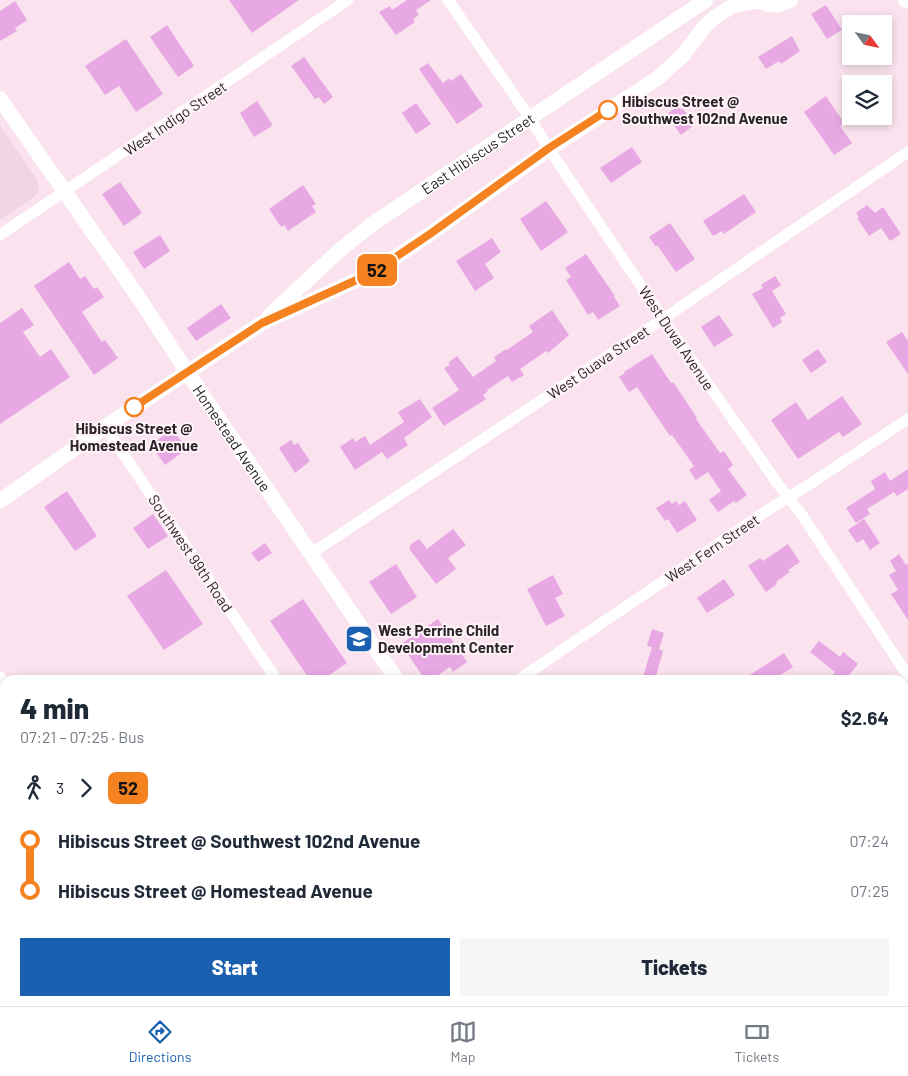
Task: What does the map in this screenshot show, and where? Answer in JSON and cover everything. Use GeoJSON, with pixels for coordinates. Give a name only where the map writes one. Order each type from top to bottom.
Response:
{"type":"FeatureCollection","features":[{"type":"Feature","properties":{"kind":"street","name":"West Indigo Street"},"geometry":{"type":"LineString","coordinates":[[0,235],[348,0]]}},
{"type":"Feature","properties":{"kind":"street","name":"West Duval Avenue"},"geometry":{"type":"LineString","coordinates":[[448,0],[530,118],[663,319],[788,498],[802,515],[907,675]]}},
{"type":"Feature","properties":{"kind":"street","name":"East Hibiscus Street"},"geometry":{"type":"LineString","coordinates":[[262,323],[341,248],[371,224],[706,0]]}},
{"type":"Feature","properties":{"kind":"street","name":"East Hibiscus Street"},"geometry":{"type":"LineString","coordinates":[[0,502],[106,427],[262,323],[372,273],[430,234],[549,148],[658,78],[683,55],[714,17],[740,3],[758,0],[775,6],[791,0]]}},
{"type":"Feature","properties":{"kind":"street","name":"Homestead Avenue"},"geometry":{"type":"LineString","coordinates":[[0,99],[141,301],[187,372],[394,675]]}},
{"type":"Feature","properties":{"kind":"street","name":"West Guava Street"},"geometry":{"type":"LineString","coordinates":[[312,553],[663,319],[908,152]]}},
{"type":"Feature","properties":{"kind":"street","name":"West Fern Street"},"geometry":{"type":"LineString","coordinates":[[525,675],[774,506],[908,418]]}},
{"type":"Feature","properties":{"kind":"street","name":"Southwest 99th Road"},"geometry":{"type":"LineString","coordinates":[[106,427],[274,675]]}},
{"type":"Feature","properties":{"kind":"shaded area"},"geometry":{"type":"Polygon","coordinates":[[[0,125],[38,181],[39,187],[34,197],[0,220],[0,125]]]}},
{"type":"Feature","properties":{"kind":"building"},"geometry":{"type":"Polygon","coordinates":[[[229,0],[299,0],[252,33],[229,0]]]}},
{"type":"Feature","properties":{"kind":"building"},"geometry":{"type":"Polygon","coordinates":[[[407,0],[431,0],[416,10],[419,15],[413,19],[415,22],[396,35],[379,12],[390,6],[392,10],[407,0]]]}},
{"type":"Feature","properties":{"kind":"building"},"geometry":{"type":"Polygon","coordinates":[[[15,1],[27,20],[15,28],[17,31],[0,41],[0,11],[15,1]]]}},
{"type":"Feature","properties":{"kind":"building"},"geometry":{"type":"Polygon","coordinates":[[[826,5],[842,30],[827,39],[811,14],[826,5]]]}},
{"type":"Feature","properties":{"kind":"building"},"geometry":{"type":"Polygon","coordinates":[[[167,25],[194,66],[178,77],[150,37],[167,25]]]}},
{"type":"Feature","properties":{"kind":"building"},"geometry":{"type":"Polygon","coordinates":[[[792,36],[800,51],[781,64],[779,61],[766,69],[758,57],[792,36]]]}},
{"type":"Feature","properties":{"kind":"building"},"geometry":{"type":"Polygon","coordinates":[[[126,39],[163,94],[136,112],[119,86],[105,95],[85,66],[126,39]]]}},
{"type":"Feature","properties":{"kind":"building"},"geometry":{"type":"Polygon","coordinates":[[[304,57],[333,97],[324,104],[319,97],[315,99],[291,66],[304,57]]]}},
{"type":"Feature","properties":{"kind":"building"},"geometry":{"type":"Polygon","coordinates":[[[428,63],[443,83],[449,78],[451,81],[461,74],[483,106],[457,124],[419,69],[428,63]]]}},
{"type":"Feature","properties":{"kind":"building"},"geometry":{"type":"Polygon","coordinates":[[[826,96],[842,120],[840,126],[852,143],[834,155],[804,112],[826,96]]]}},
{"type":"Feature","properties":{"kind":"building"},"geometry":{"type":"Polygon","coordinates":[[[257,101],[272,126],[254,137],[240,113],[257,101]]]}},
{"type":"Feature","properties":{"kind":"building"},"geometry":{"type":"Polygon","coordinates":[[[416,103],[431,124],[416,134],[402,113],[416,103]]]}},
{"type":"Feature","properties":{"kind":"building"},"geometry":{"type":"Polygon","coordinates":[[[678,106],[681,110],[682,108],[695,124],[681,135],[669,118],[668,113],[678,106]]]}},
{"type":"Feature","properties":{"kind":"building"},"geometry":{"type":"Polygon","coordinates":[[[632,147],[642,162],[611,183],[600,168],[632,147]]]}},
{"type":"Feature","properties":{"kind":"building"},"geometry":{"type":"Polygon","coordinates":[[[120,182],[142,213],[124,226],[102,194],[120,182]]]}},
{"type":"Feature","properties":{"kind":"building"},"geometry":{"type":"Polygon","coordinates":[[[303,185],[316,204],[312,206],[316,212],[288,231],[284,225],[281,227],[269,209],[303,185]]]}},
{"type":"Feature","properties":{"kind":"building"},"geometry":{"type":"Polygon","coordinates":[[[744,194],[756,212],[724,234],[722,231],[713,236],[703,221],[744,194]]]}},
{"type":"Feature","properties":{"kind":"building"},"geometry":{"type":"Polygon","coordinates":[[[546,201],[568,232],[541,251],[520,219],[546,201]]]}},
{"type":"Feature","properties":{"kind":"building"},"geometry":{"type":"Polygon","coordinates":[[[867,205],[875,213],[883,207],[901,234],[890,241],[881,228],[869,236],[857,218],[859,217],[856,213],[867,205]]]}},
{"type":"Feature","properties":{"kind":"building"},"geometry":{"type":"Polygon","coordinates":[[[670,223],[695,259],[676,272],[649,237],[670,223]]]}},
{"type":"Feature","properties":{"kind":"building"},"geometry":{"type":"Polygon","coordinates":[[[160,235],[170,251],[144,269],[133,252],[160,235]]]}},
{"type":"Feature","properties":{"kind":"building"},"geometry":{"type":"Polygon","coordinates":[[[492,238],[501,252],[485,264],[494,278],[475,291],[456,261],[492,238]]]}},
{"type":"Feature","properties":{"kind":"building"},"geometry":{"type":"Polygon","coordinates":[[[586,254],[620,306],[598,320],[593,312],[588,315],[566,280],[571,277],[565,268],[586,254]]]}},
{"type":"Feature","properties":{"kind":"building"},"geometry":{"type":"Polygon","coordinates":[[[69,262],[80,279],[85,276],[94,289],[97,287],[104,297],[82,312],[102,342],[105,340],[118,358],[94,375],[34,286],[69,262]]]}},
{"type":"Feature","properties":{"kind":"building"},"geometry":{"type":"Polygon","coordinates":[[[775,276],[781,285],[772,291],[786,314],[780,318],[782,322],[773,328],[752,294],[763,288],[761,285],[775,276]]]}},
{"type":"Feature","properties":{"kind":"building"},"geometry":{"type":"Polygon","coordinates":[[[221,304],[231,318],[196,341],[187,328],[221,304]]]}},
{"type":"Feature","properties":{"kind":"building"},"geometry":{"type":"Polygon","coordinates":[[[22,308],[34,325],[23,332],[40,357],[51,349],[70,377],[0,424],[0,323],[22,308]]]}},
{"type":"Feature","properties":{"kind":"building"},"geometry":{"type":"Polygon","coordinates":[[[552,310],[569,335],[548,353],[546,351],[520,369],[524,375],[512,382],[508,376],[487,390],[483,395],[486,399],[444,426],[432,408],[459,390],[444,368],[450,365],[448,363],[457,356],[473,377],[496,361],[494,357],[533,332],[529,326],[552,310]]]}},
{"type":"Feature","properties":{"kind":"building"},"geometry":{"type":"Polygon","coordinates":[[[719,315],[733,335],[714,347],[701,327],[719,315]]]}},
{"type":"Feature","properties":{"kind":"building"},"geometry":{"type":"Polygon","coordinates":[[[902,332],[908,341],[908,374],[886,342],[902,332]]]}},
{"type":"Feature","properties":{"kind":"building"},"geometry":{"type":"Polygon","coordinates":[[[818,349],[827,362],[811,373],[802,360],[818,349]]]}},
{"type":"Feature","properties":{"kind":"building"},"geometry":{"type":"Polygon","coordinates":[[[652,354],[671,383],[673,382],[682,395],[720,453],[724,451],[733,465],[728,469],[747,495],[718,512],[709,500],[721,491],[708,472],[696,480],[689,470],[694,466],[672,435],[670,436],[637,387],[629,392],[619,377],[652,354]]]}},
{"type":"Feature","properties":{"kind":"building"},"geometry":{"type":"Polygon","coordinates":[[[842,396],[862,424],[843,437],[839,432],[798,459],[771,420],[796,402],[808,420],[842,396]]]}},
{"type":"Feature","properties":{"kind":"building"},"geometry":{"type":"Polygon","coordinates":[[[420,399],[432,417],[404,438],[408,445],[387,459],[382,452],[355,470],[340,447],[353,438],[355,442],[365,436],[370,445],[404,422],[398,412],[420,399]]]}},
{"type":"Feature","properties":{"kind":"building"},"geometry":{"type":"Polygon","coordinates":[[[172,429],[187,449],[165,465],[151,445],[172,429]]]}},
{"type":"Feature","properties":{"kind":"building"},"geometry":{"type":"Polygon","coordinates":[[[291,440],[294,445],[298,443],[310,461],[295,473],[279,448],[291,440]]]}},
{"type":"Feature","properties":{"kind":"building"},"geometry":{"type":"Polygon","coordinates":[[[908,469],[908,489],[897,496],[894,492],[867,509],[870,514],[856,523],[846,508],[875,489],[871,481],[885,472],[890,481],[908,469]]]}},
{"type":"Feature","properties":{"kind":"building"},"geometry":{"type":"Polygon","coordinates":[[[67,491],[97,536],[75,551],[44,507],[67,491]]]}},
{"type":"Feature","properties":{"kind":"building"},"geometry":{"type":"Polygon","coordinates":[[[669,500],[672,504],[676,501],[679,505],[685,501],[697,520],[677,533],[668,519],[665,521],[656,508],[669,500]]]}},
{"type":"Feature","properties":{"kind":"building"},"geometry":{"type":"Polygon","coordinates":[[[153,514],[168,536],[148,549],[133,528],[153,514]]]}},
{"type":"Feature","properties":{"kind":"building"},"geometry":{"type":"Polygon","coordinates":[[[864,519],[880,543],[870,550],[863,539],[857,543],[848,530],[864,519]]]}},
{"type":"Feature","properties":{"kind":"building"},"geometry":{"type":"Polygon","coordinates":[[[453,529],[466,545],[448,558],[456,569],[436,584],[410,550],[410,545],[419,539],[427,549],[453,529]]]}},
{"type":"Feature","properties":{"kind":"building"},"geometry":{"type":"Polygon","coordinates":[[[265,543],[272,553],[258,562],[251,553],[265,543]]]}},
{"type":"Feature","properties":{"kind":"building"},"geometry":{"type":"Polygon","coordinates":[[[788,544],[800,562],[788,570],[790,572],[766,592],[748,566],[760,558],[763,561],[788,544]]]}},
{"type":"Feature","properties":{"kind":"building"},"geometry":{"type":"Polygon","coordinates":[[[899,554],[906,565],[908,563],[908,620],[891,594],[898,590],[889,575],[896,571],[890,561],[899,554]]]}},
{"type":"Feature","properties":{"kind":"building"},"geometry":{"type":"Polygon","coordinates":[[[396,564],[417,597],[391,614],[369,582],[396,564]]]}},
{"type":"Feature","properties":{"kind":"building"},"geometry":{"type":"Polygon","coordinates":[[[166,570],[203,624],[164,650],[127,596],[166,570]]]}},
{"type":"Feature","properties":{"kind":"building"},"geometry":{"type":"Polygon","coordinates":[[[553,575],[563,594],[555,598],[565,616],[546,626],[527,589],[553,575]]]}},
{"type":"Feature","properties":{"kind":"building"},"geometry":{"type":"Polygon","coordinates":[[[724,579],[735,595],[707,613],[697,598],[724,579]]]}},
{"type":"Feature","properties":{"kind":"building"},"geometry":{"type":"Polygon","coordinates":[[[303,599],[347,663],[329,675],[307,675],[270,621],[303,599]]]}},
{"type":"Feature","properties":{"kind":"building"},"geometry":{"type":"Polygon","coordinates":[[[438,619],[467,662],[453,672],[450,667],[438,675],[422,675],[401,644],[438,619]]]}},
{"type":"Feature","properties":{"kind":"building"},"geometry":{"type":"Polygon","coordinates":[[[652,629],[664,633],[659,649],[663,651],[656,675],[644,675],[652,647],[647,646],[652,629]]]}},
{"type":"Feature","properties":{"kind":"building"},"geometry":{"type":"Polygon","coordinates":[[[819,641],[840,657],[843,652],[858,664],[849,675],[832,675],[835,672],[810,652],[819,641]]]}},
{"type":"Feature","properties":{"kind":"building"},"geometry":{"type":"Polygon","coordinates":[[[784,653],[793,667],[781,675],[750,675],[784,653]]]}},
{"type":"Feature","properties":{"kind":"bus line","name":"52"},"geometry":{"type":"LineString","coordinates":[[134,407],[262,323],[372,273],[430,234],[549,148],[608,110]]}},
{"type":"Feature","properties":{"kind":"place","name":"Hibiscus Street @ Southwest 102nd Avenue"},"geometry":{"type":"Point","coordinates":[608,110]}},
{"type":"Feature","properties":{"kind":"place","name":"Hibiscus Street @ Homestead Avenue"},"geometry":{"type":"Point","coordinates":[134,407]}},
{"type":"Feature","properties":{"kind":"place","name":"West Perrine Child Development Center"},"geometry":{"type":"Point","coordinates":[359,639]}}]}
